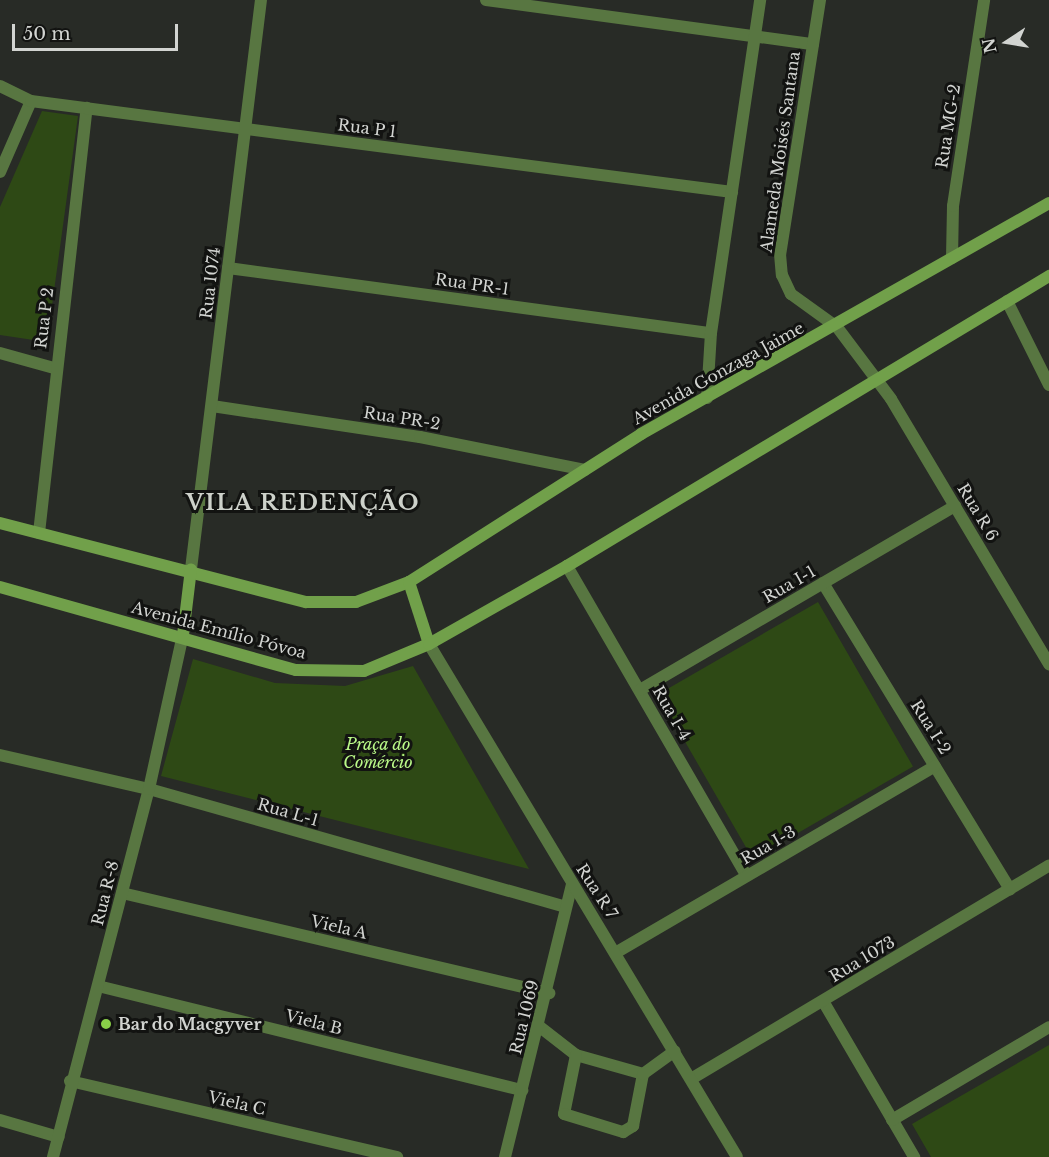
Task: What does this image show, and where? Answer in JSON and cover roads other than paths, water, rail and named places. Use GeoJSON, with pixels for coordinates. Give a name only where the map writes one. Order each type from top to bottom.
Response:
{"type":"FeatureCollection","features":[{"type":"Feature","properties":{"kind":"main road","name":"Avenida Gonzaga Jaime"},"geometry":{"type":"LineString","coordinates":[[410,582],[585,470],[1049,203]]}},
{"type":"Feature","properties":{"kind":"main road"},"geometry":{"type":"LineString","coordinates":[[0,523],[191,569],[306,602],[356,602],[410,582],[429,644],[567,566],[874,379],[1049,276]]}},
{"type":"Feature","properties":{"kind":"main road"},"geometry":{"type":"LineString","coordinates":[[183,635],[191,569]]}},
{"type":"Feature","properties":{"kind":"main road","name":"Avenida Emílio Póvoa"},"geometry":{"type":"LineString","coordinates":[[0,587],[183,635],[296,670],[331,673],[364,671],[429,644]]}},
{"type":"Feature","properties":{"kind":"street","name":"Rua 1074"},"geometry":{"type":"LineString","coordinates":[[191,569],[261,0]]}},
{"type":"Feature","properties":{"kind":"street"},"geometry":{"type":"LineString","coordinates":[[486,0],[755,34],[813,44]]}},
{"type":"Feature","properties":{"kind":"street"},"geometry":{"type":"LineString","coordinates":[[707,398],[711,333],[760,0]]}},
{"type":"Feature","properties":{"kind":"street","name":"Alameda Moisés Santana"},"geometry":{"type":"LineString","coordinates":[[820,0],[780,254],[791,294],[837,327],[874,379]]}},
{"type":"Feature","properties":{"kind":"street","name":"Rua MG-2"},"geometry":{"type":"LineString","coordinates":[[952,258],[953,206],[984,0]]}},
{"type":"Feature","properties":{"kind":"street","name":"Rua P 1"},"geometry":{"type":"LineString","coordinates":[[0,87],[32,101],[732,192]]}},
{"type":"Feature","properties":{"kind":"street"},"geometry":{"type":"LineString","coordinates":[[0,172],[32,101]]}},
{"type":"Feature","properties":{"kind":"street","name":"Rua P 2"},"geometry":{"type":"LineString","coordinates":[[39,533],[54,368],[87,108]]}},
{"type":"Feature","properties":{"kind":"street","name":"Rua PR-1"},"geometry":{"type":"LineString","coordinates":[[228,268],[711,333]]}},
{"type":"Feature","properties":{"kind":"street"},"geometry":{"type":"LineString","coordinates":[[1007,301],[1049,385]]}},
{"type":"Feature","properties":{"kind":"street"},"geometry":{"type":"LineString","coordinates":[[0,353],[54,368]]}},
{"type":"Feature","properties":{"kind":"street","name":"Rua R 6"},"geometry":{"type":"LineString","coordinates":[[874,379],[955,506],[1049,664]]}},
{"type":"Feature","properties":{"kind":"street","name":"Rua PR-2"},"geometry":{"type":"LineString","coordinates":[[212,406],[420,437],[585,470]]}},
{"type":"Feature","properties":{"kind":"street","name":"Rua I-1"},"geometry":{"type":"LineString","coordinates":[[640,690],[955,506]]}},
{"type":"Feature","properties":{"kind":"street","name":"Rua I-4"},"geometry":{"type":"LineString","coordinates":[[567,566],[747,876]]}},
{"type":"Feature","properties":{"kind":"street","name":"Rua I-2"},"geometry":{"type":"LineString","coordinates":[[823,583],[1011,889]]}},
{"type":"Feature","properties":{"kind":"street","name":"Rua R-8"},"geometry":{"type":"LineString","coordinates":[[52,1157],[59,1137],[70,1081],[98,986],[149,789],[183,635]]}},
{"type":"Feature","properties":{"kind":"street","name":"Rua R 7"},"geometry":{"type":"LineString","coordinates":[[429,644],[572,884],[617,952],[737,1157]]}},
{"type":"Feature","properties":{"kind":"street","name":"Rua L-1"},"geometry":{"type":"LineString","coordinates":[[0,755],[149,789],[565,907]]}},
{"type":"Feature","properties":{"kind":"street","name":"Rua I-3"},"geometry":{"type":"LineString","coordinates":[[617,952],[935,766]]}},
{"type":"Feature","properties":{"kind":"street","name":"Rua 1073"},"geometry":{"type":"LineString","coordinates":[[691,1078],[1049,866]]}},
{"type":"Feature","properties":{"kind":"street","name":"Rua 1069"},"geometry":{"type":"LineString","coordinates":[[505,1157],[549,993],[565,907],[572,884]]}},
{"type":"Feature","properties":{"kind":"street","name":"Viela A"},"geometry":{"type":"LineString","coordinates":[[122,893],[549,993]]}},
{"type":"Feature","properties":{"kind":"street","name":"Viela B"},"geometry":{"type":"LineString","coordinates":[[98,986],[522,1090]]}},
{"type":"Feature","properties":{"kind":"street"},"geometry":{"type":"LineString","coordinates":[[824,1001],[914,1157]]}},
{"type":"Feature","properties":{"kind":"street"},"geometry":{"type":"LineString","coordinates":[[540,1027],[576,1056],[643,1074]]}},
{"type":"Feature","properties":{"kind":"street"},"geometry":{"type":"LineString","coordinates":[[892,1120],[1049,1027]]}},
{"type":"Feature","properties":{"kind":"street"},"geometry":{"type":"LineString","coordinates":[[576,1056],[562,1105],[570,1118],[630,1130],[643,1074],[675,1052]]}},
{"type":"Feature","properties":{"kind":"street","name":"Viela C"},"geometry":{"type":"LineString","coordinates":[[70,1081],[397,1157]]}},
{"type":"Feature","properties":{"kind":"street"},"geometry":{"type":"LineString","coordinates":[[0,1120],[59,1137]]}},
{"type":"Feature","properties":{"kind":"place","name":"Bar do Macgyver"},"geometry":{"type":"Point","coordinates":[106,1024]}},
{"type":"Feature","properties":{"kind":"district","name":"VILA REDENÇÃO"},"geometry":{"type":"Point","coordinates":[303,503]}},
{"type":"Feature","properties":{"kind":"park label","name":"Praça do Comércio"},"geometry":{"type":"Point","coordinates":[378,753]}}]}
